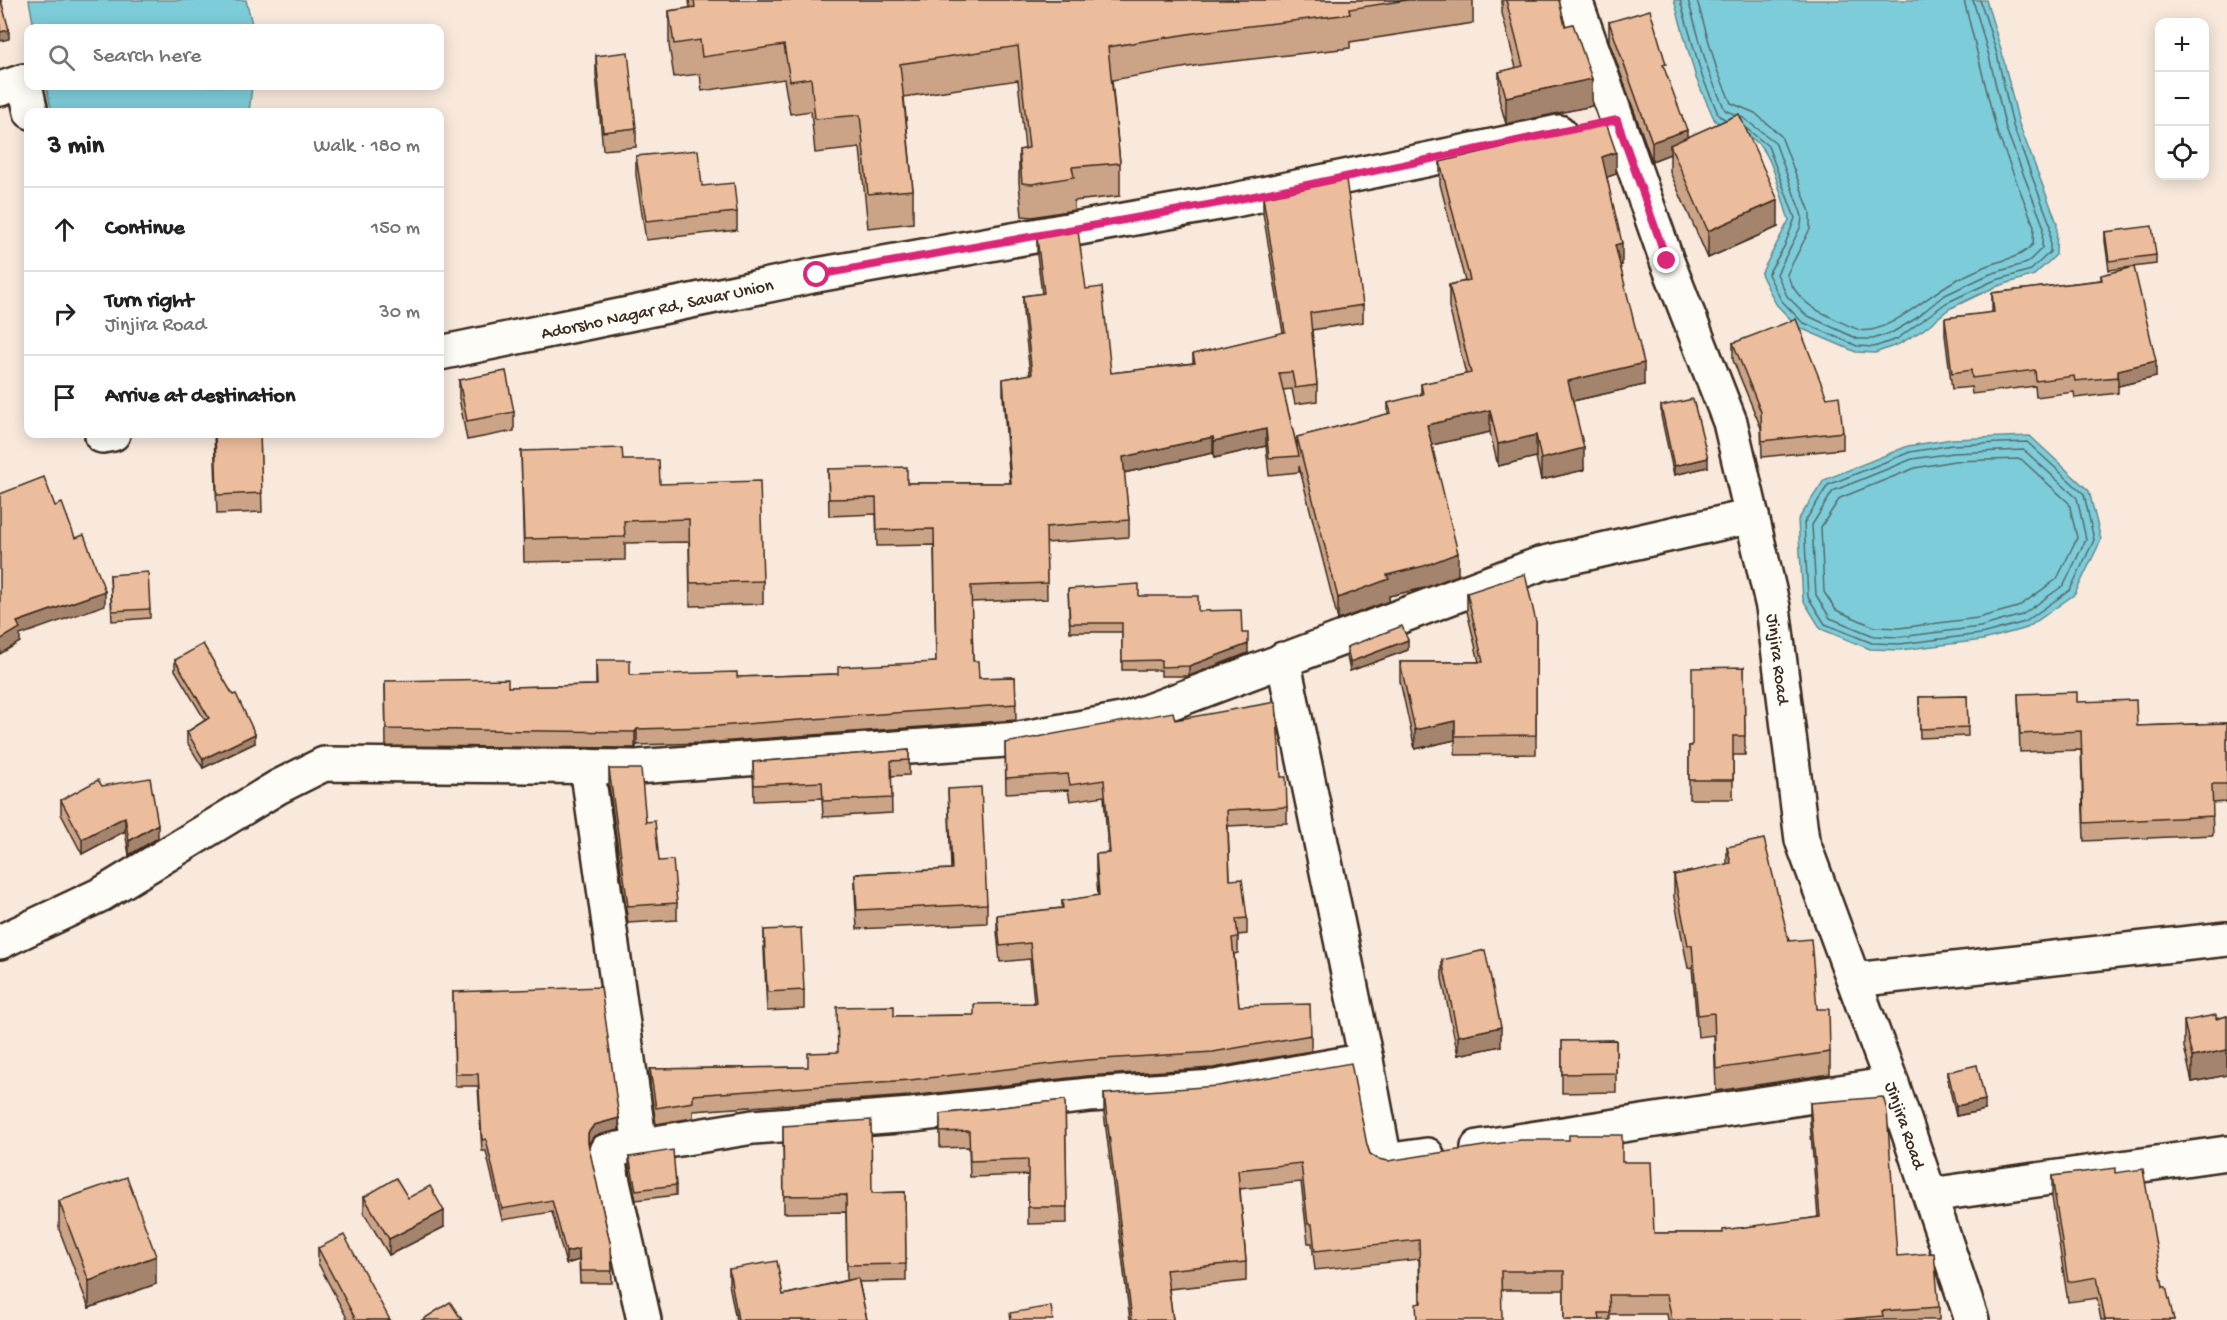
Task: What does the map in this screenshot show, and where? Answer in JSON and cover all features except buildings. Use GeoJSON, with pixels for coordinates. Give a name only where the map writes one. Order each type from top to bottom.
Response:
{"type":"FeatureCollection","features":[{"type":"Feature","properties":{"kind":"street","name":"Jinjira Road"},"geometry":{"type":"LineString","coordinates":[[1575,0],[1667,261],[1730,422],[1773,607],[1802,840],[1892,1083],[1972,1320]]}},
{"type":"Feature","properties":{"kind":"street"},"geometry":{"type":"LineString","coordinates":[[0,89],[24,81]]}},
{"type":"Feature","properties":{"kind":"street"},"geometry":{"type":"LineString","coordinates":[[26,90],[30,108]]}},
{"type":"Feature","properties":{"kind":"street","name":"Adorsho Nagar Rd, Savar Union"},"geometry":{"type":"LineString","coordinates":[[444,352],[817,275],[1230,201],[1617,120]]}},
{"type":"Feature","properties":{"kind":"street"},"geometry":{"type":"LineString","coordinates":[[0,942],[102,894],[278,787],[324,764],[636,767],[1019,739],[1127,719],[1540,564],[1752,516]]}},
{"type":"Feature","properties":{"kind":"street"},"geometry":{"type":"LineString","coordinates":[[1282,659],[1385,1161],[1892,1083]]}},
{"type":"Feature","properties":{"kind":"street"},"geometry":{"type":"LineString","coordinates":[[587,766],[640,1146]]}},
{"type":"Feature","properties":{"kind":"street"},"geometry":{"type":"LineString","coordinates":[[1854,980],[2227,939]]}},
{"type":"Feature","properties":{"kind":"street"},"geometry":{"type":"LineString","coordinates":[[644,1320],[606,1152],[753,1127],[912,1115],[1089,1095],[1215,1087],[1366,1060]]}},
{"type":"Feature","properties":{"kind":"street"},"geometry":{"type":"LineString","coordinates":[[1930,1195],[2227,1153]]}},
{"type":"Feature","properties":{"kind":"water"},"geometry":{"type":"Polygon","coordinates":[[[29,0],[246,0],[252,24],[33,24],[29,0]]]}},
{"type":"Feature","properties":{"kind":"water"},"geometry":{"type":"Polygon","coordinates":[[[1674,0],[1986,0],[2002,53],[2019,124],[2057,223],[2056,255],[2034,275],[1995,287],[1949,309],[1923,330],[1899,344],[1875,353],[1856,352],[1798,327],[1776,304],[1761,274],[1789,220],[1775,174],[1763,149],[1753,139],[1715,121],[1696,78],[1674,0]]]}},
{"type":"Feature","properties":{"kind":"water"},"geometry":{"type":"Polygon","coordinates":[[[47,90],[252,90],[249,108],[51,108],[47,90]]]}},
{"type":"Feature","properties":{"kind":"water"},"geometry":{"type":"Polygon","coordinates":[[[2030,436],[2089,491],[2101,540],[2075,594],[2027,628],[1983,640],[1900,650],[1870,649],[1821,629],[1803,600],[1798,520],[1824,480],[1908,446],[1952,439],[2030,436]]]}},
{"type":"Feature","properties":{"kind":"route"},"geometry":{"type":"LineString","coordinates":[[817,275],[1230,201],[1617,120],[1667,261]]}}]}
